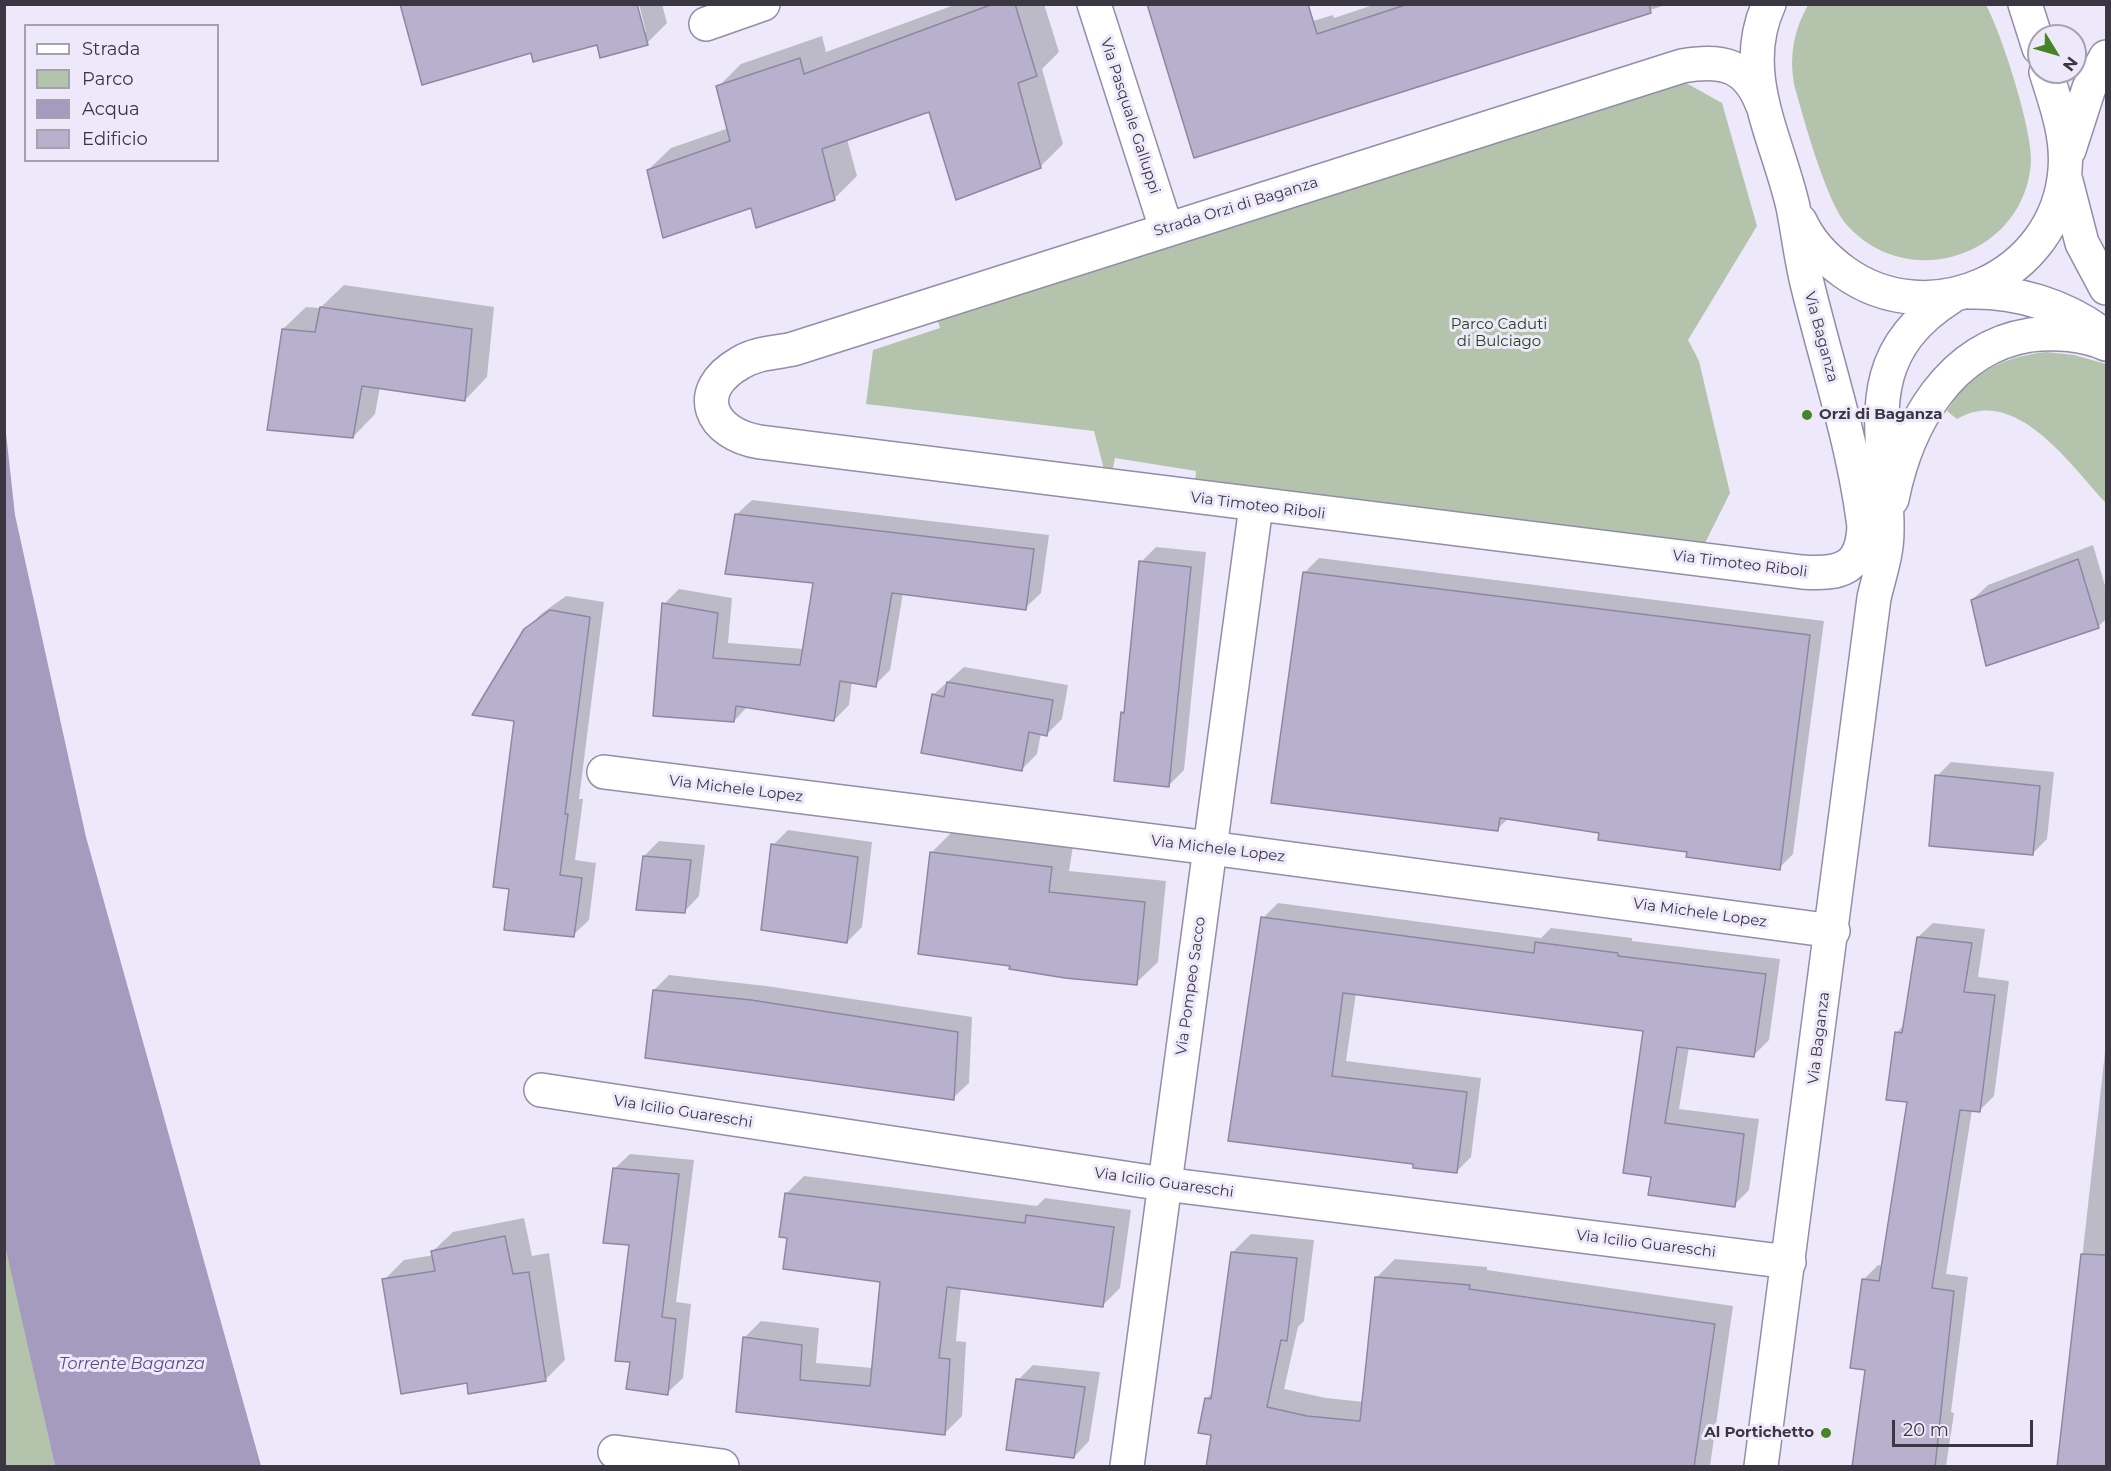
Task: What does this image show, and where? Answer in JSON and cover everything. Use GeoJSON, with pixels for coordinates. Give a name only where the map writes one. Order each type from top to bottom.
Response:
{"type":"FeatureCollection","features":[{"type":"Feature","properties":{"kind":"street"},"geometry":{"type":"LineString","coordinates":[[706,24],[764,4]]}},
{"type":"Feature","properties":{"kind":"street","name":"Via Pasquale Galluppi"},"geometry":{"type":"LineString","coordinates":[[1094,4],[1166,228]]}},
{"type":"Feature","properties":{"kind":"street"},"geometry":{"type":"LineString","coordinates":[[1746,4],[1753,25],[1756,56]]}},
{"type":"Feature","properties":{"kind":"street","name":"Via Baganza"},"geometry":{"type":"LineString","coordinates":[[1769,4],[1759,33],[1756,56],[1762,104],[1793,206],[1806,281],[1857,477],[1876,524]]}},
{"type":"Feature","properties":{"kind":"street"},"geometry":{"type":"LineString","coordinates":[[2025,4],[2031,24]]}},
{"type":"Feature","properties":{"kind":"street"},"geometry":{"type":"LineString","coordinates":[[2106,57],[2081,110],[2065,169],[2078,233],[2091,263],[2106,288]]}},
{"type":"Feature","properties":{"kind":"street","name":"Strada Orzi di Baganza"},"geometry":{"type":"LineString","coordinates":[[711,399],[723,375],[755,355],[793,349],[1166,228],[1682,66],[1708,63],[1733,68],[1752,82],[1762,104]]}},
{"type":"Feature","properties":{"kind":"street","name":"Via Baganza"},"geometry":{"type":"LineString","coordinates":[[1761,1467],[1833,931],[1873,609],[1881,429],[1888,377],[1898,349],[1923,315],[1959,294],[1990,283],[2028,254],[2043,235],[2054,214],[2065,169],[2062,124],[2050,84]]}},
{"type":"Feature","properties":{"kind":"street","name":"Via Baganza"},"geometry":{"type":"LineString","coordinates":[[1793,206],[1803,228],[1816,247],[1852,279],[1897,296],[1920,299],[1959,294]]}},
{"type":"Feature","properties":{"kind":"street"},"geometry":{"type":"LineString","coordinates":[[1959,294],[2003,293],[2038,302],[2068,314],[2106,337]]}},
{"type":"Feature","properties":{"kind":"street"},"geometry":{"type":"LineString","coordinates":[[1876,524],[1895,484],[1917,425],[1936,392],[1962,365],[1997,344],[2041,334],[2075,336],[2106,344]]}},
{"type":"Feature","properties":{"kind":"street","name":"Via Timoteo Riboli"},"geometry":{"type":"LineString","coordinates":[[711,399],[713,415],[723,427],[737,436],[753,441],[1256,506],[1802,572],[1828,572],[1846,575],[1862,584],[1872,598],[1873,609]]}},
{"type":"Feature","properties":{"kind":"street","name":"Via Pompeo Sacco"},"geometry":{"type":"LineString","coordinates":[[1127,1467],[1256,506]]}},
{"type":"Feature","properties":{"kind":"street","name":"Via Timoteo Riboli"},"geometry":{"type":"LineString","coordinates":[[1828,572],[1845,569],[1855,560],[1876,524]]}},
{"type":"Feature","properties":{"kind":"street","name":"Via Michele Lopez"},"geometry":{"type":"LineString","coordinates":[[604,772],[1210,848],[1833,931]]}},
{"type":"Feature","properties":{"kind":"street","name":"Via Icilio Guareschi"},"geometry":{"type":"LineString","coordinates":[[541,1090],[1164,1184],[1789,1262]]}},
{"type":"Feature","properties":{"kind":"street"},"geometry":{"type":"LineString","coordinates":[[615,1452],[722,1467]]}},
{"type":"Feature","properties":{"kind":"green space"},"geometry":{"type":"Polygon","coordinates":[[[1808,5],[1986,5],[2000,37],[2022,106],[2031,161],[2024,194],[2009,220],[1987,241],[1960,254],[1930,260],[1900,257],[1872,246],[1846,224],[1823,178],[1794,84],[1792,63],[1794,43],[1799,24],[1808,5]]]}},
{"type":"Feature","properties":{"kind":"green space","name":"Parco Caduti di Bulciago"},"geometry":{"type":"Polygon","coordinates":[[[1679,79],[1722,103],[1757,226],[1688,340],[1699,361],[1730,493],[1702,549],[1195,485],[1196,471],[1115,458],[1112,473],[1105,473],[1094,431],[866,404],[873,350],[940,328],[936,315],[1679,79]]]}},
{"type":"Feature","properties":{"kind":"green space"},"geometry":{"type":"Polygon","coordinates":[[[2046,352],[2074,355],[2106,364],[2106,503],[2059,451],[2021,420],[2000,412],[1979,411],[1957,419],[1947,411],[1966,386],[1989,369],[2015,358],[2046,352]]]}},
{"type":"Feature","properties":{"kind":"green space"},"geometry":{"type":"Polygon","coordinates":[[[5,1241],[55,1466],[5,1466],[5,1241]]]}},
{"type":"Feature","properties":{"kind":"water","name":"Torrente Baganza"},"geometry":{"type":"Polygon","coordinates":[[[5,424],[15,515],[86,837],[261,1466],[55,1466],[4,1241],[5,424]]]}},
{"type":"Feature","properties":{"kind":"building"},"geometry":{"type":"Polygon","coordinates":[[[400,4],[637,4],[648,45],[600,58],[597,45],[533,62],[531,53],[422,85],[400,4]]]}},
{"type":"Feature","properties":{"kind":"building"},"geometry":{"type":"Polygon","coordinates":[[[993,4],[1015,4],[1037,76],[1018,83],[1041,168],[956,200],[929,112],[822,149],[835,200],[756,228],[751,208],[663,238],[647,170],[730,141],[716,86],[800,58],[804,74],[993,4]]]}},
{"type":"Feature","properties":{"kind":"building"},"geometry":{"type":"Polygon","coordinates":[[[1147,4],[1308,4],[1317,34],[1408,4],[1649,4],[1651,13],[1194,158],[1147,4]]]}},
{"type":"Feature","properties":{"kind":"building"},"geometry":{"type":"Polygon","coordinates":[[[320,307],[472,329],[465,401],[362,386],[353,438],[267,430],[282,329],[315,332],[320,307]]]}},
{"type":"Feature","properties":{"kind":"building"},"geometry":{"type":"Polygon","coordinates":[[[735,514],[1034,549],[1026,610],[892,593],[876,687],[840,681],[834,721],[736,706],[734,722],[653,716],[662,603],[718,613],[713,658],[800,665],[813,583],[725,574],[735,514]]]}},
{"type":"Feature","properties":{"kind":"building"},"geometry":{"type":"Polygon","coordinates":[[[2078,559],[2099,628],[1986,666],[1971,600],[2078,559]]]}},
{"type":"Feature","properties":{"kind":"building"},"geometry":{"type":"Polygon","coordinates":[[[1139,561],[1191,567],[1169,787],[1114,781],[1121,712],[1124,713],[1139,561]]]}},
{"type":"Feature","properties":{"kind":"building"},"geometry":{"type":"Polygon","coordinates":[[[1303,572],[1810,635],[1780,870],[1686,857],[1687,852],[1598,840],[1599,833],[1500,818],[1498,831],[1271,803],[1303,572]]]}},
{"type":"Feature","properties":{"kind":"building"},"geometry":{"type":"Polygon","coordinates":[[[550,610],[590,617],[565,814],[568,814],[560,875],[582,878],[574,937],[504,930],[509,889],[493,887],[514,721],[472,715],[524,629],[550,610]]]}},
{"type":"Feature","properties":{"kind":"building"},"geometry":{"type":"Polygon","coordinates":[[[947,682],[1053,700],[1047,736],[1029,732],[1022,771],[921,753],[932,694],[944,697],[947,682]]]}},
{"type":"Feature","properties":{"kind":"building"},"geometry":{"type":"Polygon","coordinates":[[[1935,775],[2040,786],[2033,855],[1929,846],[1935,775]]]}},
{"type":"Feature","properties":{"kind":"building"},"geometry":{"type":"Polygon","coordinates":[[[771,844],[858,857],[847,943],[761,930],[771,844]]]}},
{"type":"Feature","properties":{"kind":"building"},"geometry":{"type":"Polygon","coordinates":[[[930,852],[1052,867],[1049,892],[1145,902],[1137,985],[1065,978],[1009,969],[1010,966],[918,954],[930,852]]]}},
{"type":"Feature","properties":{"kind":"building"},"geometry":{"type":"Polygon","coordinates":[[[643,856],[691,860],[685,913],[636,910],[643,856]]]}},
{"type":"Feature","properties":{"kind":"building"},"geometry":{"type":"Polygon","coordinates":[[[1261,917],[1534,953],[1535,942],[1618,953],[1618,956],[1766,974],[1754,1057],[1677,1047],[1665,1123],[1744,1134],[1735,1207],[1648,1195],[1651,1177],[1623,1173],[1643,1031],[1343,993],[1332,1076],[1467,1092],[1457,1173],[1413,1168],[1413,1164],[1228,1141],[1261,917]]]}},
{"type":"Feature","properties":{"kind":"building"},"geometry":{"type":"Polygon","coordinates":[[[1917,937],[1972,943],[1964,992],[1995,995],[1980,1112],[1960,1110],[1932,1288],[1954,1291],[1935,1467],[1852,1467],[1865,1370],[1850,1368],[1862,1279],[1879,1281],[1907,1102],[1886,1100],[1895,1032],[1902,1033],[1917,937]]]}},
{"type":"Feature","properties":{"kind":"building"},"geometry":{"type":"Polygon","coordinates":[[[653,990],[751,1000],[958,1032],[954,1100],[645,1058],[653,990]]]}},
{"type":"Feature","properties":{"kind":"building"},"geometry":{"type":"Polygon","coordinates":[[[613,1168],[679,1174],[662,1317],[676,1319],[668,1395],[626,1389],[630,1362],[615,1361],[629,1245],[603,1243],[613,1168]]]}},
{"type":"Feature","properties":{"kind":"building"},"geometry":{"type":"Polygon","coordinates":[[[785,1193],[1025,1223],[1026,1215],[1114,1227],[1103,1307],[947,1287],[939,1358],[950,1359],[945,1435],[736,1412],[743,1337],[802,1345],[800,1380],[870,1386],[880,1282],[783,1269],[787,1238],[779,1237],[785,1193]]]}},
{"type":"Feature","properties":{"kind":"building"},"geometry":{"type":"Polygon","coordinates":[[[505,1236],[513,1274],[529,1272],[546,1381],[468,1394],[467,1383],[401,1394],[382,1279],[435,1271],[431,1251],[505,1236]]]}},
{"type":"Feature","properties":{"kind":"building"},"geometry":{"type":"Polygon","coordinates":[[[1231,1252],[1297,1258],[1287,1341],[1281,1340],[1267,1407],[1307,1416],[1360,1421],[1375,1277],[1470,1285],[1469,1289],[1715,1324],[1694,1467],[1206,1467],[1211,1435],[1198,1433],[1205,1398],[1211,1399],[1231,1252]]]}},
{"type":"Feature","properties":{"kind":"building"},"geometry":{"type":"Polygon","coordinates":[[[2081,1254],[2106,1255],[2106,1467],[2057,1467],[2081,1254]]]}},
{"type":"Feature","properties":{"kind":"building"},"geometry":{"type":"Polygon","coordinates":[[[1016,1379],[1085,1387],[1074,1458],[1006,1450],[1016,1379]]]}},
{"type":"Feature","properties":{"kind":"place","name":"Orzi di Baganza"},"geometry":{"type":"Point","coordinates":[1807,415]}},
{"type":"Feature","properties":{"kind":"place","name":"Al Portichetto"},"geometry":{"type":"Point","coordinates":[1826,1433]}}]}
